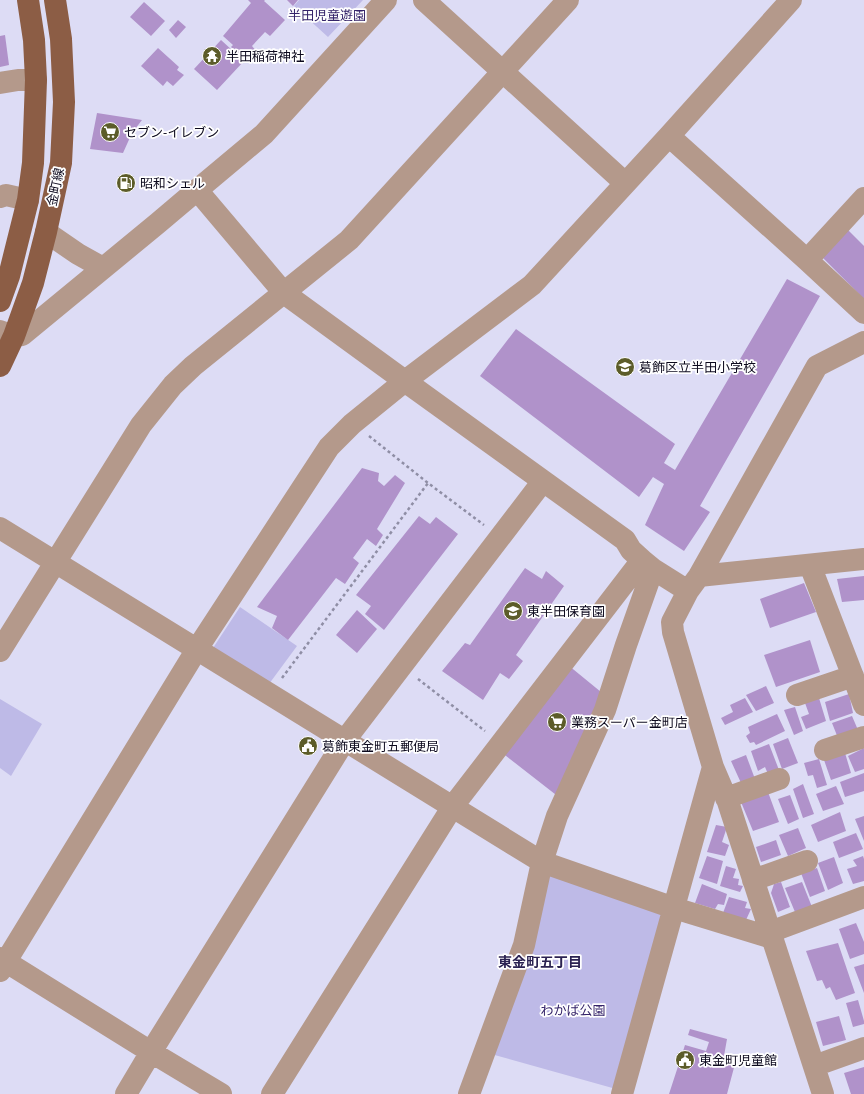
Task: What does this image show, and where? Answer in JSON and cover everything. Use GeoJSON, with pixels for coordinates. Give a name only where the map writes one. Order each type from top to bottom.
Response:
{"type":"FeatureCollection","features":[{"type":"Feature","properties":{"kind":"main road","name":"金町線"},"geometry":{"type":"LineString","coordinates":[[0,301],[9,276],[28,200],[33,163],[36,80],[34,40],[28,0]]}},
{"type":"Feature","properties":{"kind":"main road","name":"金町線"},"geometry":{"type":"LineString","coordinates":[[0,366],[7,334],[33,283],[61,163],[64,102],[61,40],[55,0]]}},
{"type":"Feature","properties":{"kind":"street"},"geometry":{"type":"LineString","coordinates":[[7,334],[22,335],[158,224],[264,134],[386,0]]}},
{"type":"Feature","properties":{"kind":"street"},"geometry":{"type":"LineString","coordinates":[[424,0],[625,183]]}},
{"type":"Feature","properties":{"kind":"street"},"geometry":{"type":"LineString","coordinates":[[0,651],[141,425],[173,385],[192,366],[349,240],[568,0]]}},
{"type":"Feature","properties":{"kind":"street"},"geometry":{"type":"LineString","coordinates":[[221,1094],[2,964],[197,649],[329,447],[352,424],[405,381],[532,285],[791,0]]}},
{"type":"Feature","properties":{"kind":"street"},"geometry":{"type":"LineString","coordinates":[[0,83],[18,80],[36,80]]}},
{"type":"Feature","properties":{"kind":"street"},"geometry":{"type":"LineString","coordinates":[[669,136],[864,313]]}},
{"type":"Feature","properties":{"kind":"street"},"geometry":{"type":"LineString","coordinates":[[197,190],[284,293],[625,540],[631,550],[648,565],[694,583],[810,565],[864,559]]}},
{"type":"Feature","properties":{"kind":"street"},"geometry":{"type":"LineString","coordinates":[[0,197],[6,195],[28,200]]}},
{"type":"Feature","properties":{"kind":"street"},"geometry":{"type":"LineString","coordinates":[[807,260],[864,198]]}},
{"type":"Feature","properties":{"kind":"street"},"geometry":{"type":"LineString","coordinates":[[46,232],[78,254],[103,268]]}},
{"type":"Feature","properties":{"kind":"street"},"geometry":{"type":"LineString","coordinates":[[823,1094],[726,798],[713,767],[672,622],[817,366],[864,342]]}},
{"type":"Feature","properties":{"kind":"street"},"geometry":{"type":"LineString","coordinates":[[126,1094],[344,740],[543,481]]}},
{"type":"Feature","properties":{"kind":"street"},"geometry":{"type":"LineString","coordinates":[[0,528],[542,862],[674,908],[771,935],[864,897]]}},
{"type":"Feature","properties":{"kind":"street"},"geometry":{"type":"LineString","coordinates":[[272,1094],[453,806],[502,743],[648,565]]}},
{"type":"Feature","properties":{"kind":"street"},"geometry":{"type":"LineString","coordinates":[[469,1094],[524,945],[542,862],[557,816],[604,710],[626,645],[648,565]]}},
{"type":"Feature","properties":{"kind":"street"},"geometry":{"type":"LineString","coordinates":[[810,565],[864,705]]}},
{"type":"Feature","properties":{"kind":"street"},"geometry":{"type":"LineString","coordinates":[[797,695],[853,676]]}},
{"type":"Feature","properties":{"kind":"street"},"geometry":{"type":"LineString","coordinates":[[825,750],[864,737]]}},
{"type":"Feature","properties":{"kind":"street"},"geometry":{"type":"LineString","coordinates":[[622,1094],[713,767]]}},
{"type":"Feature","properties":{"kind":"street"},"geometry":{"type":"LineString","coordinates":[[726,798],[779,779]]}},
{"type":"Feature","properties":{"kind":"street"},"geometry":{"type":"LineString","coordinates":[[753,880],[807,861]]}},
{"type":"Feature","properties":{"kind":"street"},"geometry":{"type":"LineString","coordinates":[[814,1066],[864,1048]]}},
{"type":"Feature","properties":{"kind":"path"},"geometry":{"type":"LineString","coordinates":[[352,424],[500,537]]}},
{"type":"Feature","properties":{"kind":"path"},"geometry":{"type":"LineString","coordinates":[[270,694],[428,483]]}},
{"type":"Feature","properties":{"kind":"path"},"geometry":{"type":"LineString","coordinates":[[401,666],[502,743]]}},
{"type":"Feature","properties":{"kind":"green space","name":"半田児童遊園"},"geometry":{"type":"Polygon","coordinates":[[[299,0],[363,0],[328,37],[294,6],[299,0]]]}},
{"type":"Feature","properties":{"kind":"green space"},"geometry":{"type":"Polygon","coordinates":[[[240,607],[297,646],[269,684],[213,648],[240,607]]]}},
{"type":"Feature","properties":{"kind":"green space"},"geometry":{"type":"Polygon","coordinates":[[[0,699],[42,724],[11,776],[0,768],[0,699]]]}},
{"type":"Feature","properties":{"kind":"green space","name":"わかば公園"},"geometry":{"type":"Polygon","coordinates":[[[546,870],[665,912],[616,1089],[491,1054],[546,870]]]}},
{"type":"Feature","properties":{"kind":"building"},"geometry":{"type":"Polygon","coordinates":[[[248,0],[265,0],[264,1],[285,20],[270,36],[265,32],[252,46],[256,51],[247,61],[231,47],[233,45],[223,36],[251,3],[248,0]]]}},
{"type":"Feature","properties":{"kind":"building"},"geometry":{"type":"Polygon","coordinates":[[[287,0],[298,0],[293,6],[287,0]]]}},
{"type":"Feature","properties":{"kind":"building"},"geometry":{"type":"Polygon","coordinates":[[[144,2],[165,21],[151,36],[130,17],[144,2]]]}},
{"type":"Feature","properties":{"kind":"building"},"geometry":{"type":"Polygon","coordinates":[[[178,20],[186,27],[176,38],[169,30],[178,20]]]}},
{"type":"Feature","properties":{"kind":"building"},"geometry":{"type":"Polygon","coordinates":[[[5,35],[9,65],[0,67],[0,36],[5,35]]]}},
{"type":"Feature","properties":{"kind":"building"},"geometry":{"type":"Polygon","coordinates":[[[221,40],[244,61],[217,90],[194,69],[221,40]]]}},
{"type":"Feature","properties":{"kind":"building"},"geometry":{"type":"Polygon","coordinates":[[[158,48],[179,67],[177,70],[184,75],[173,86],[167,81],[163,86],[141,66],[158,48]]]}},
{"type":"Feature","properties":{"kind":"building"},"geometry":{"type":"Polygon","coordinates":[[[97,113],[142,120],[132,133],[123,153],[90,149],[97,113]]]}},
{"type":"Feature","properties":{"kind":"building"},"geometry":{"type":"Polygon","coordinates":[[[847,229],[864,246],[864,299],[822,257],[847,229]]]}},
{"type":"Feature","properties":{"kind":"building"},"geometry":{"type":"Polygon","coordinates":[[[787,279],[820,296],[700,506],[710,512],[684,551],[645,525],[664,484],[653,477],[639,497],[480,376],[516,329],[675,444],[664,463],[675,470],[787,279]]]}},
{"type":"Feature","properties":{"kind":"building"},"geometry":{"type":"Polygon","coordinates":[[[362,468],[379,473],[378,481],[384,486],[395,475],[405,483],[377,529],[383,535],[376,546],[367,539],[353,558],[359,563],[345,584],[336,578],[288,640],[272,628],[277,616],[257,607],[362,468]]]}},
{"type":"Feature","properties":{"kind":"building"},"geometry":{"type":"Polygon","coordinates":[[[419,516],[430,524],[436,517],[458,534],[384,630],[365,614],[371,606],[356,595],[419,516]]]}},
{"type":"Feature","properties":{"kind":"building"},"geometry":{"type":"Polygon","coordinates":[[[525,568],[542,579],[546,571],[564,586],[516,655],[523,661],[509,679],[500,673],[483,700],[442,671],[465,643],[470,645],[525,568]]]}},
{"type":"Feature","properties":{"kind":"building"},"geometry":{"type":"Polygon","coordinates":[[[864,576],[864,600],[842,602],[837,579],[864,576]]]}},
{"type":"Feature","properties":{"kind":"building"},"geometry":{"type":"Polygon","coordinates":[[[804,583],[816,612],[770,628],[760,599],[804,583]]]}},
{"type":"Feature","properties":{"kind":"building"},"geometry":{"type":"Polygon","coordinates":[[[357,610],[377,629],[357,653],[336,635],[357,610]]]}},
{"type":"Feature","properties":{"kind":"building"},"geometry":{"type":"Polygon","coordinates":[[[810,640],[820,672],[776,687],[764,655],[810,640]]]}},
{"type":"Feature","properties":{"kind":"building","name":"業務スーパー金町店"},"geometry":{"type":"Polygon","coordinates":[[[568,665],[601,692],[560,798],[501,752],[568,665]]]}},
{"type":"Feature","properties":{"kind":"building"},"geometry":{"type":"Polygon","coordinates":[[[766,686],[774,703],[756,711],[746,695],[766,686]]]}},
{"type":"Feature","properties":{"kind":"building"},"geometry":{"type":"Polygon","coordinates":[[[849,694],[853,713],[830,721],[825,702],[849,694]]]}},
{"type":"Feature","properties":{"kind":"building"},"geometry":{"type":"Polygon","coordinates":[[[745,698],[753,712],[725,725],[721,718],[733,712],[730,705],[745,698]]]}},
{"type":"Feature","properties":{"kind":"building"},"geometry":{"type":"Polygon","coordinates":[[[819,698],[826,721],[806,729],[801,717],[809,714],[805,703],[819,698]]]}},
{"type":"Feature","properties":{"kind":"building"},"geometry":{"type":"Polygon","coordinates":[[[795,707],[803,731],[794,735],[784,710],[795,707]]]}},
{"type":"Feature","properties":{"kind":"building"},"geometry":{"type":"Polygon","coordinates":[[[777,714],[785,731],[756,745],[754,742],[750,743],[746,736],[750,733],[748,727],[777,714]]]}},
{"type":"Feature","properties":{"kind":"building"},"geometry":{"type":"Polygon","coordinates":[[[852,716],[858,730],[838,738],[832,723],[852,716]]]}},
{"type":"Feature","properties":{"kind":"building"},"geometry":{"type":"Polygon","coordinates":[[[788,738],[798,763],[782,769],[773,744],[788,738]]]}},
{"type":"Feature","properties":{"kind":"building"},"geometry":{"type":"Polygon","coordinates":[[[769,744],[779,770],[768,774],[765,767],[758,771],[751,751],[769,744]]]}},
{"type":"Feature","properties":{"kind":"building"},"geometry":{"type":"Polygon","coordinates":[[[864,748],[864,769],[855,772],[848,756],[864,748]]]}},
{"type":"Feature","properties":{"kind":"building"},"geometry":{"type":"Polygon","coordinates":[[[845,753],[851,773],[831,780],[824,760],[845,753]]]}},
{"type":"Feature","properties":{"kind":"building"},"geometry":{"type":"Polygon","coordinates":[[[746,755],[755,779],[741,783],[731,761],[746,755]]]}},
{"type":"Feature","properties":{"kind":"building"},"geometry":{"type":"Polygon","coordinates":[[[819,759],[827,785],[817,788],[813,775],[808,776],[804,763],[819,759]]]}},
{"type":"Feature","properties":{"kind":"building"},"geometry":{"type":"Polygon","coordinates":[[[864,773],[864,791],[845,797],[840,782],[864,773]]]}},
{"type":"Feature","properties":{"kind":"building"},"geometry":{"type":"Polygon","coordinates":[[[803,784],[814,814],[803,818],[793,789],[803,784]]]}},
{"type":"Feature","properties":{"kind":"building"},"geometry":{"type":"Polygon","coordinates":[[[836,786],[844,804],[823,811],[816,794],[836,786]]]}},
{"type":"Feature","properties":{"kind":"building"},"geometry":{"type":"Polygon","coordinates":[[[768,792],[779,822],[753,831],[741,802],[768,792]]]}},
{"type":"Feature","properties":{"kind":"building"},"geometry":{"type":"Polygon","coordinates":[[[790,795],[799,819],[788,824],[778,799],[790,795]]]}},
{"type":"Feature","properties":{"kind":"building"},"geometry":{"type":"Polygon","coordinates":[[[840,812],[846,831],[818,842],[811,825],[840,812]]]}},
{"type":"Feature","properties":{"kind":"building"},"geometry":{"type":"Polygon","coordinates":[[[864,816],[864,841],[855,819],[864,816]]]}},
{"type":"Feature","properties":{"kind":"building"},"geometry":{"type":"Polygon","coordinates":[[[716,825],[727,827],[722,842],[729,845],[725,856],[707,852],[716,825]]]}},
{"type":"Feature","properties":{"kind":"building"},"geometry":{"type":"Polygon","coordinates":[[[798,828],[806,848],[788,856],[779,835],[798,828]]]}},
{"type":"Feature","properties":{"kind":"building"},"geometry":{"type":"Polygon","coordinates":[[[856,833],[863,849],[839,858],[833,842],[856,833]]]}},
{"type":"Feature","properties":{"kind":"building"},"geometry":{"type":"Polygon","coordinates":[[[776,840],[781,855],[761,862],[756,847],[776,840]]]}},
{"type":"Feature","properties":{"kind":"building"},"geometry":{"type":"Polygon","coordinates":[[[707,856],[723,861],[717,884],[699,878],[707,856]]]}},
{"type":"Feature","properties":{"kind":"building"},"geometry":{"type":"Polygon","coordinates":[[[863,856],[864,881],[853,884],[847,869],[857,866],[853,860],[863,856]]]}},
{"type":"Feature","properties":{"kind":"building"},"geometry":{"type":"Polygon","coordinates":[[[834,857],[843,883],[828,890],[818,863],[834,857]]]}},
{"type":"Feature","properties":{"kind":"building"},"geometry":{"type":"Polygon","coordinates":[[[726,866],[736,869],[733,878],[739,879],[738,885],[743,886],[740,892],[720,886],[726,866]]]}},
{"type":"Feature","properties":{"kind":"building"},"geometry":{"type":"Polygon","coordinates":[[[817,868],[825,891],[810,897],[801,873],[817,868]]]}},
{"type":"Feature","properties":{"kind":"building"},"geometry":{"type":"Polygon","coordinates":[[[781,882],[790,907],[778,912],[771,893],[774,884],[781,882]]]}},
{"type":"Feature","properties":{"kind":"building"},"geometry":{"type":"Polygon","coordinates":[[[802,882],[812,907],[795,912],[785,888],[802,882]]]}},
{"type":"Feature","properties":{"kind":"building"},"geometry":{"type":"Polygon","coordinates":[[[702,884],[727,894],[724,905],[718,904],[715,909],[695,903],[702,884]]]}},
{"type":"Feature","properties":{"kind":"building"},"geometry":{"type":"Polygon","coordinates":[[[729,897],[747,902],[745,908],[751,909],[746,920],[723,913],[729,897]]]}},
{"type":"Feature","properties":{"kind":"building"},"geometry":{"type":"Polygon","coordinates":[[[856,923],[864,942],[864,954],[850,959],[839,929],[856,923]]]}},
{"type":"Feature","properties":{"kind":"building"},"geometry":{"type":"Polygon","coordinates":[[[838,943],[855,993],[836,1000],[830,987],[826,989],[822,980],[817,981],[806,951],[838,943]]]}},
{"type":"Feature","properties":{"kind":"building"},"geometry":{"type":"Polygon","coordinates":[[[864,964],[864,993],[854,967],[864,964]]]}},
{"type":"Feature","properties":{"kind":"building"},"geometry":{"type":"Polygon","coordinates":[[[858,1000],[864,1024],[853,1027],[846,1003],[858,1000]]]}},
{"type":"Feature","properties":{"kind":"building"},"geometry":{"type":"Polygon","coordinates":[[[839,1016],[846,1040],[823,1046],[816,1022],[839,1016]]]}},
{"type":"Feature","properties":{"kind":"building"},"geometry":{"type":"Polygon","coordinates":[[[690,1029],[727,1039],[724,1056],[736,1060],[727,1094],[669,1094],[685,1045],[706,1051],[709,1042],[688,1035],[690,1029]]]}},
{"type":"Feature","properties":{"kind":"building"},"geometry":{"type":"Polygon","coordinates":[[[864,1067],[864,1094],[851,1094],[844,1073],[864,1067]]]}},
{"type":"Feature","properties":{"kind":"place","name":"半田稲荷神社"},"geometry":{"type":"Point","coordinates":[212,56]}},
{"type":"Feature","properties":{"kind":"place","name":"セブン-イレブン"},"geometry":{"type":"Point","coordinates":[110,132]}},
{"type":"Feature","properties":{"kind":"place","name":"昭和シェル"},"geometry":{"type":"Point","coordinates":[126,183]}},
{"type":"Feature","properties":{"kind":"place","name":"葛飾区立半田小学校"},"geometry":{"type":"Point","coordinates":[625,367]}},
{"type":"Feature","properties":{"kind":"place","name":"東半田保育園"},"geometry":{"type":"Point","coordinates":[513,611]}},
{"type":"Feature","properties":{"kind":"place","name":"業務スーパー金町店"},"geometry":{"type":"Point","coordinates":[557,722]}},
{"type":"Feature","properties":{"kind":"place","name":"葛飾東金町五郵便局"},"geometry":{"type":"Point","coordinates":[308,746]}},
{"type":"Feature","properties":{"kind":"place","name":"東金町児童館"},"geometry":{"type":"Point","coordinates":[685,1060]}},
{"type":"Feature","properties":{"kind":"district","name":"東金町五丁目"},"geometry":{"type":"Point","coordinates":[540,962]}}]}
